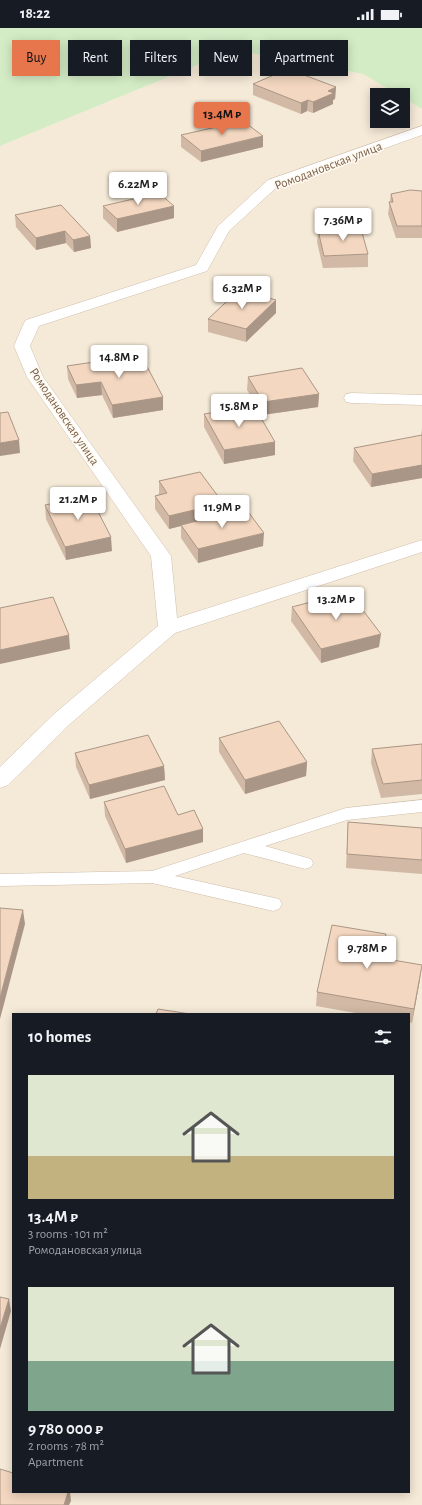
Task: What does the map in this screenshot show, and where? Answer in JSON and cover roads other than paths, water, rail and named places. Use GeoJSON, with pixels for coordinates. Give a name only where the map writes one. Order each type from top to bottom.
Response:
{"type":"FeatureCollection","features":[{"type":"Feature","properties":{"kind":"street","name":"Ромодановская улица"},"geometry":{"type":"LineString","coordinates":[[168,628],[161,556],[35,377],[22,346],[32,322],[202,268],[223,229],[273,184],[422,130]]}},
{"type":"Feature","properties":{"kind":"street"},"geometry":{"type":"LineString","coordinates":[[352,398],[422,400]]}},
{"type":"Feature","properties":{"kind":"street"},"geometry":{"type":"LineString","coordinates":[[0,780],[62,719],[168,628],[422,546]]}},
{"type":"Feature","properties":{"kind":"lane"},"geometry":{"type":"LineString","coordinates":[[152,877],[346,814],[422,806]]}},
{"type":"Feature","properties":{"kind":"lane"},"geometry":{"type":"LineString","coordinates":[[244,847],[305,863]]}},
{"type":"Feature","properties":{"kind":"lane"},"geometry":{"type":"LineString","coordinates":[[0,880],[152,877],[273,904]]}}]}
